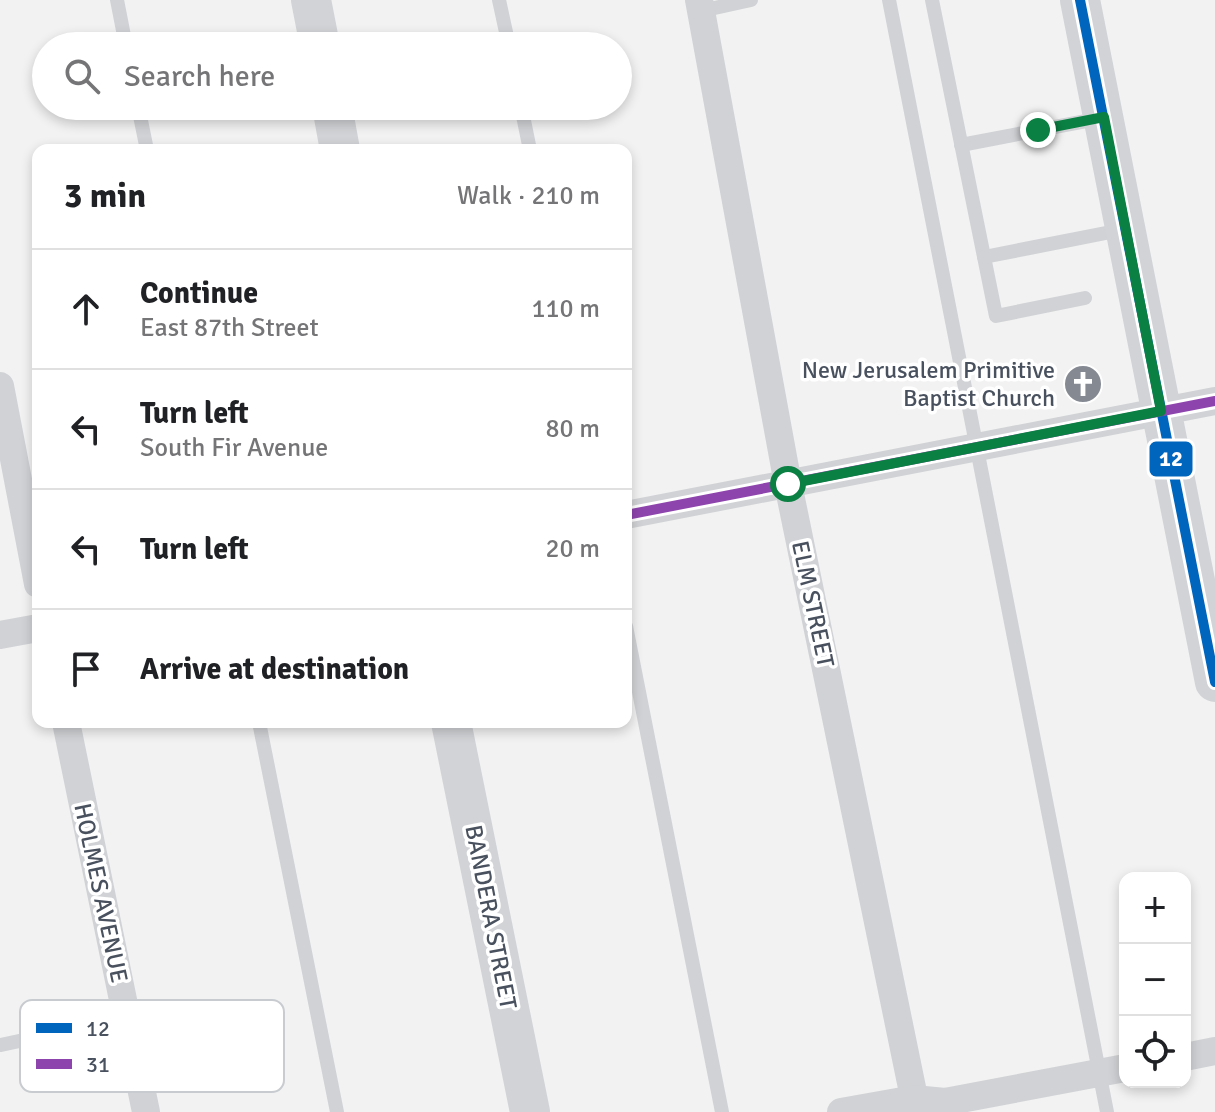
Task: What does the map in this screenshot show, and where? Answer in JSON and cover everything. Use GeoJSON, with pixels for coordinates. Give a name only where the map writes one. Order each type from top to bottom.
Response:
{"type":"FeatureCollection","features":[{"type":"Feature","properties":{"kind":"street"},"geometry":{"type":"LineString","coordinates":[[311,0],[317,32]]}},
{"type":"Feature","properties":{"kind":"street"},"geometry":{"type":"LineString","coordinates":[[1080,0],[1215,682]]}},
{"type":"Feature","properties":{"kind":"street","name":"ELM STREET"},"geometry":{"type":"LineString","coordinates":[[700,6],[788,484],[916,1105]]}},
{"type":"Feature","properties":{"kind":"street"},"geometry":{"type":"LineString","coordinates":[[335,120],[339,144]]}},
{"type":"Feature","properties":{"kind":"street"},"geometry":{"type":"LineString","coordinates":[[0,386],[32,553]]}},
{"type":"Feature","properties":{"kind":"street"},"geometry":{"type":"LineString","coordinates":[[632,514],[1215,401]]}},
{"type":"Feature","properties":{"kind":"street"},"geometry":{"type":"LineString","coordinates":[[0,635],[32,629]]}},
{"type":"Feature","properties":{"kind":"street","name":"HOLMES AVENUE"},"geometry":{"type":"LineString","coordinates":[[67,728],[123,1000]]}},
{"type":"Feature","properties":{"kind":"street","name":"BANDERA STREET"},"geometry":{"type":"LineString","coordinates":[[452,728],[530,1112]]}},
{"type":"Feature","properties":{"kind":"street"},"geometry":{"type":"LineString","coordinates":[[1191,1056],[1215,1051]]}},
{"type":"Feature","properties":{"kind":"street"},"geometry":{"type":"LineString","coordinates":[[841,1112],[945,1102],[1112,1071]]}},
{"type":"Feature","properties":{"kind":"street","name":"HOLMES AVENUE"},"geometry":{"type":"LineString","coordinates":[[142,1092],[146,1112]]}},
{"type":"Feature","properties":{"kind":"lane"},"geometry":{"type":"LineString","coordinates":[[117,0],[123,32]]}},
{"type":"Feature","properties":{"kind":"lane"},"geometry":{"type":"LineString","coordinates":[[499,0],[506,32]]}},
{"type":"Feature","properties":{"kind":"lane"},"geometry":{"type":"LineString","coordinates":[[700,6],[751,0]]}},
{"type":"Feature","properties":{"kind":"lane"},"geometry":{"type":"LineString","coordinates":[[889,0],[976,447],[1112,1071],[1107,1112]]}},
{"type":"Feature","properties":{"kind":"lane"},"geometry":{"type":"LineString","coordinates":[[932,0],[996,316],[1085,298]]}},
{"type":"Feature","properties":{"kind":"lane"},"geometry":{"type":"LineString","coordinates":[[961,145],[1104,117]]}},
{"type":"Feature","properties":{"kind":"lane"},"geometry":{"type":"LineString","coordinates":[[141,120],[146,144]]}},
{"type":"Feature","properties":{"kind":"lane"},"geometry":{"type":"LineString","coordinates":[[524,120],[529,144]]}},
{"type":"Feature","properties":{"kind":"lane"},"geometry":{"type":"LineString","coordinates":[[984,257],[1126,229]]}},
{"type":"Feature","properties":{"kind":"lane"},"geometry":{"type":"LineString","coordinates":[[632,656],[722,1112]]}},
{"type":"Feature","properties":{"kind":"lane"},"geometry":{"type":"LineString","coordinates":[[260,728],[337,1112]]}},
{"type":"Feature","properties":{"kind":"transit line","name":"12"},"geometry":{"type":"LineString","coordinates":[[1080,0],[1215,682]]}},
{"type":"Feature","properties":{"kind":"transit line","name":"31"},"geometry":{"type":"LineString","coordinates":[[632,514],[1215,401]]}},
{"type":"Feature","properties":{"kind":"place","name":"New Jerusalem Primitive Baptist Church"},"geometry":{"type":"Point","coordinates":[1083,384]}},
{"type":"Feature","properties":{"kind":"route"},"geometry":{"type":"LineString","coordinates":[[788,484],[1161,411],[1104,117],[1038,130]]}}]}
